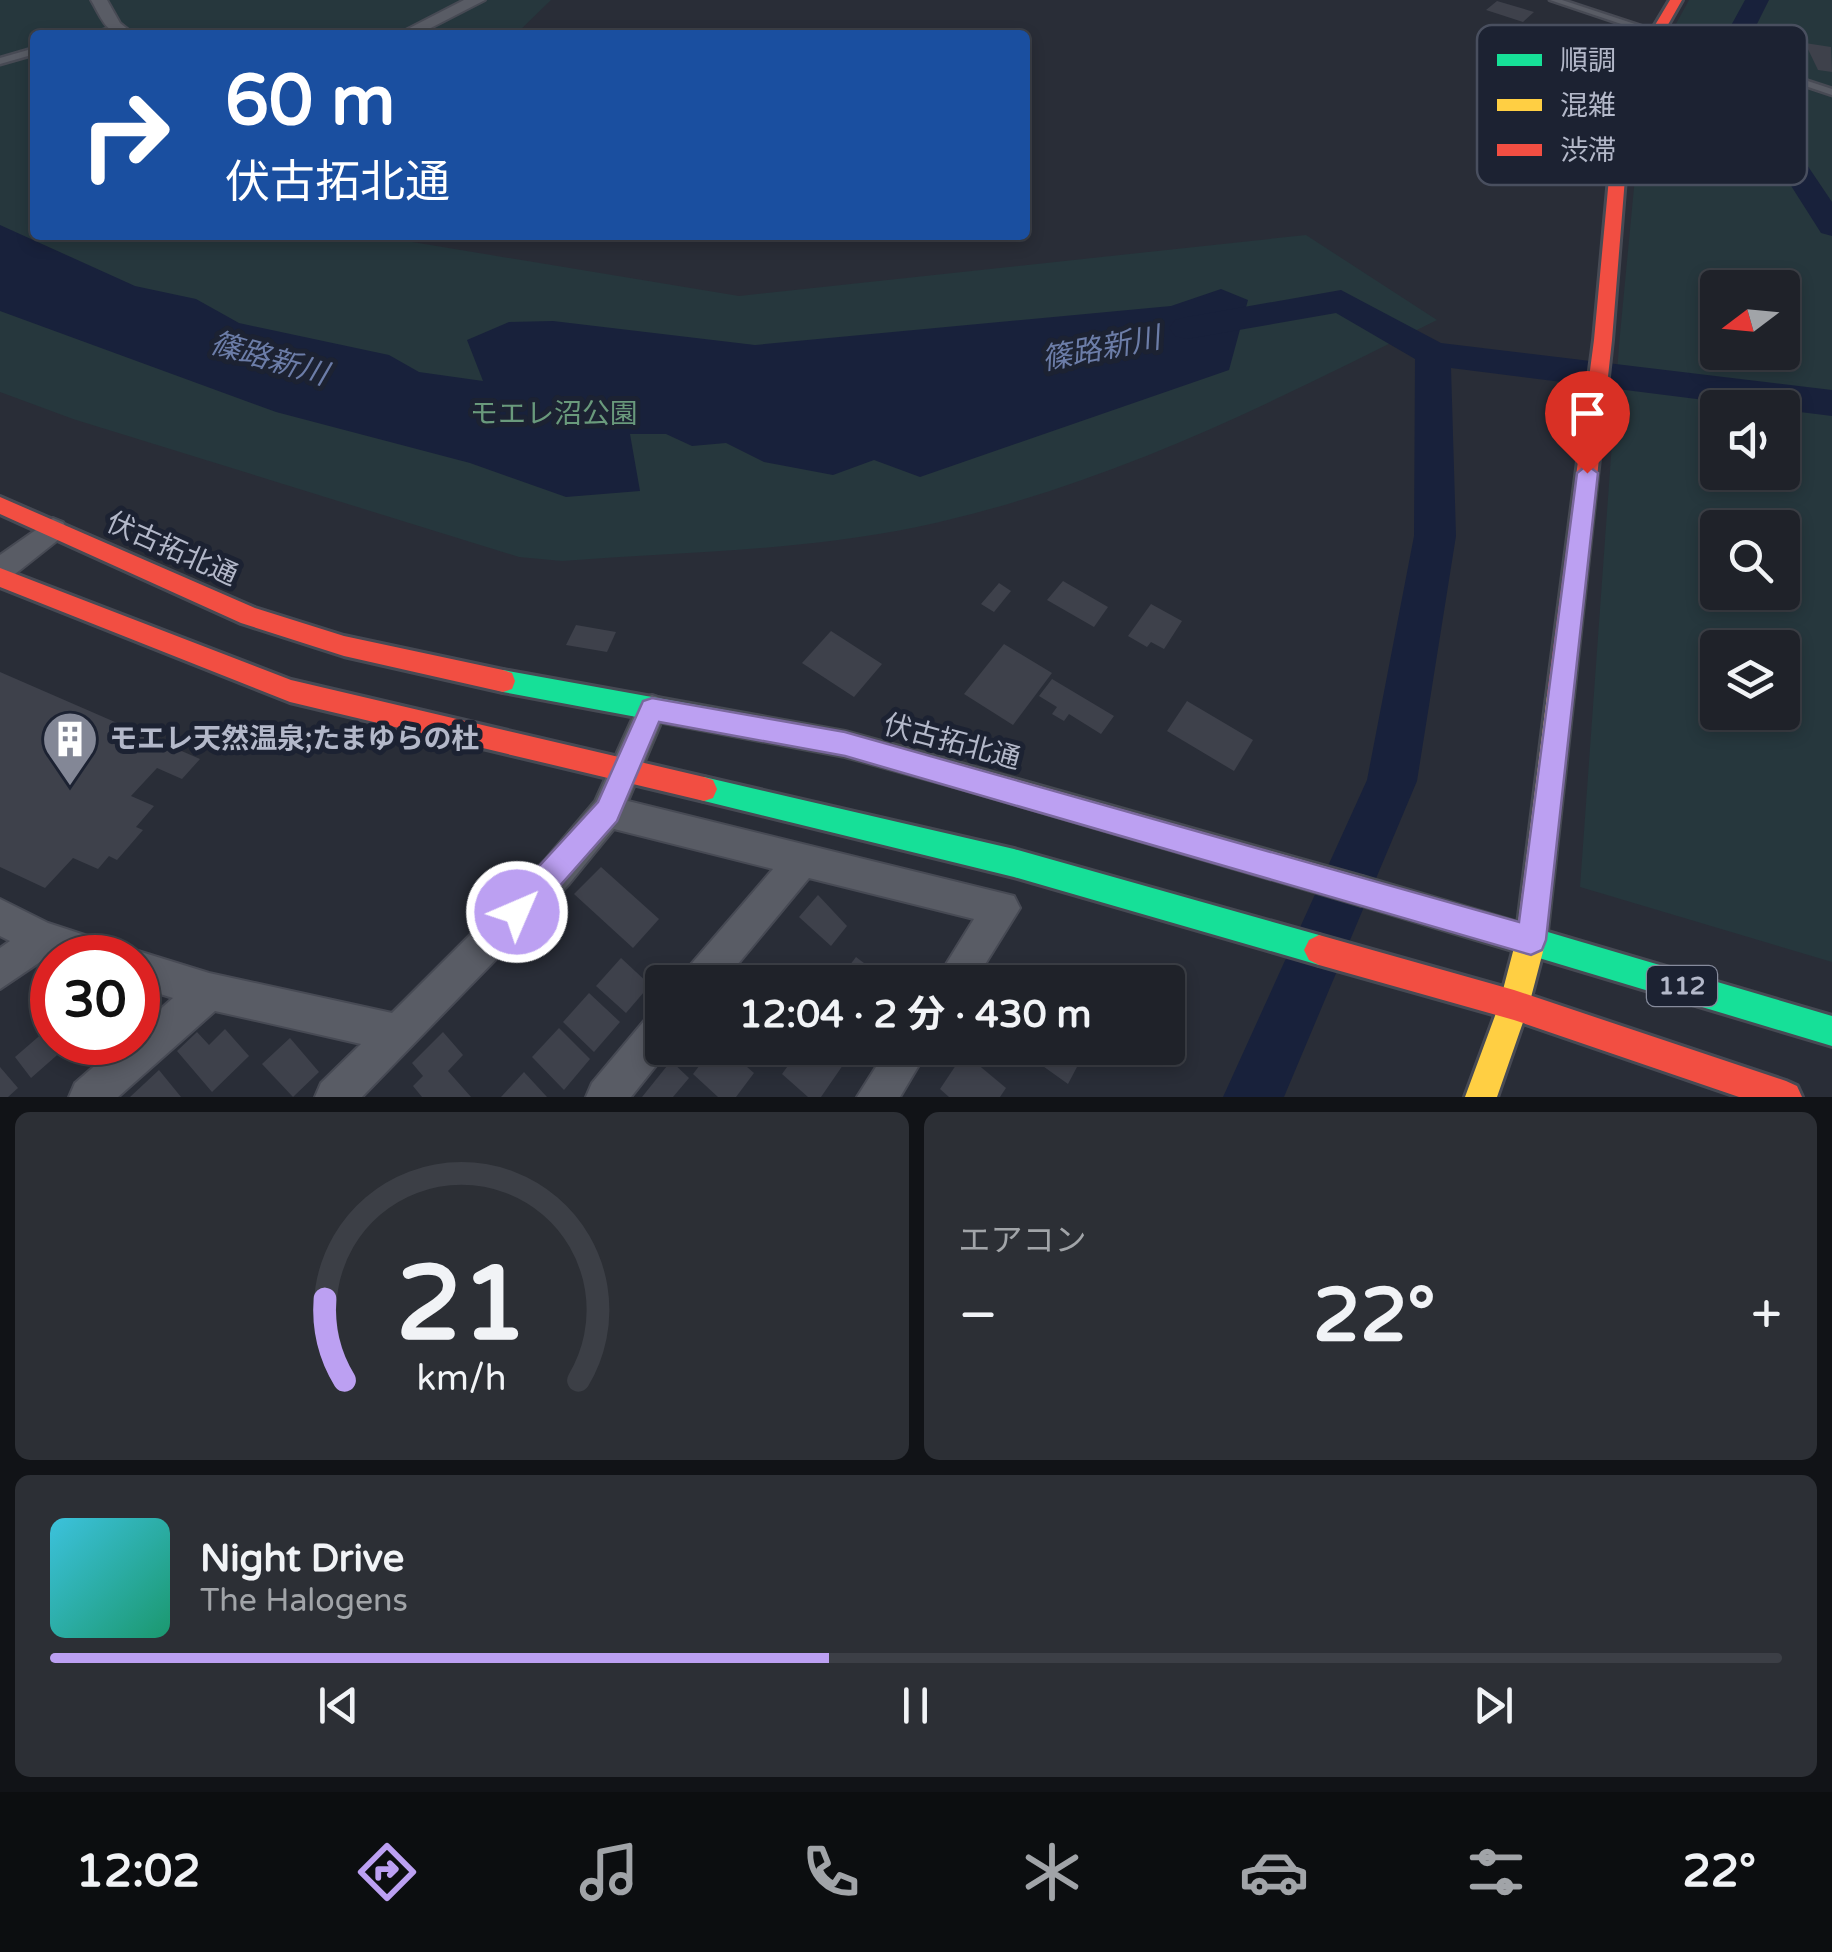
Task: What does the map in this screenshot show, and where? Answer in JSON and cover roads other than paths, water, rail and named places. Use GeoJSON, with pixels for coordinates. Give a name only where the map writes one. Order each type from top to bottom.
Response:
{"type":"FeatureCollection","features":[{"type":"Feature","properties":{"kind":"main road"},"geometry":{"type":"LineString","coordinates":[[1659,25],[1676,0]]}},
{"type":"Feature","properties":{"kind":"main road"},"geometry":{"type":"LineString","coordinates":[[1482,1097],[1514,1005],[1531,940],[1603,340],[1616,185]]}},
{"type":"Feature","properties":{"kind":"main road","name":"伏古拓北通"},"geometry":{"type":"LineString","coordinates":[[0,506],[248,616],[344,646],[845,744],[1248,857],[1832,1032]]}},
{"type":"Feature","properties":{"kind":"main road"},"geometry":{"type":"LineString","coordinates":[[0,574],[290,691],[628,768],[1014,863],[1514,1005],[1786,1097]]}},
{"type":"Feature","properties":{"kind":"street"},"geometry":{"type":"LineString","coordinates":[[99,0],[121,30]]}},
{"type":"Feature","properties":{"kind":"street"},"geometry":{"type":"LineString","coordinates":[[414,30],[477,0]]}},
{"type":"Feature","properties":{"kind":"street"},"geometry":{"type":"LineString","coordinates":[[0,574],[53,530]]}},
{"type":"Feature","properties":{"kind":"street"},"geometry":{"type":"LineString","coordinates":[[335,1097],[557,872],[607,812],[652,709]]}},
{"type":"Feature","properties":{"kind":"street"},"geometry":{"type":"LineString","coordinates":[[607,812],[1002,908],[963,965]]}},
{"type":"Feature","properties":{"kind":"street"},"geometry":{"type":"LineString","coordinates":[[714,965],[804,858]]}},
{"type":"Feature","properties":{"kind":"street"},"geometry":{"type":"LineString","coordinates":[[0,918],[34,935]]}},
{"type":"Feature","properties":{"kind":"street"},"geometry":{"type":"LineString","coordinates":[[0,971],[30,948]]}},
{"type":"Feature","properties":{"kind":"street"},"geometry":{"type":"LineString","coordinates":[[160,976],[210,991],[398,1033]]}},
{"type":"Feature","properties":{"kind":"street"},"geometry":{"type":"LineString","coordinates":[[88,1097],[210,991]]}},
{"type":"Feature","properties":{"kind":"street"},"geometry":{"type":"LineString","coordinates":[[606,1097],[645,1049]]}},
{"type":"Feature","properties":{"kind":"street"},"geometry":{"type":"LineString","coordinates":[[877,1097],[899,1065]]}},
{"type":"Feature","properties":{"kind":"lane"},"geometry":{"type":"LineString","coordinates":[[1554,0],[1630,25]]}},
{"type":"Feature","properties":{"kind":"lane"},"geometry":{"type":"LineString","coordinates":[[1,61],[30,52]]}},
{"type":"Feature","properties":{"kind":"lane"},"geometry":{"type":"LineString","coordinates":[[1807,85],[1832,92]]}},
{"type":"Feature","properties":{"kind":"water"},"geometry":{"type":"Polygon","coordinates":[[[0,225],[135,286],[196,299],[239,323],[389,355],[419,372],[483,381],[467,340],[509,322],[553,321],[755,345],[1171,306],[1221,289],[1248,300],[1229,370],[920,477],[874,460],[833,475],[764,462],[726,443],[692,446],[666,434],[630,434],[640,491],[566,497],[470,463],[276,412],[0,311],[0,225]]]}},
{"type":"Feature","properties":{"kind":"waterway"},"geometry":{"type":"LineString","coordinates":[[1744,25],[1757,0]]}},
{"type":"Feature","properties":{"kind":"waterway"},"geometry":{"type":"LineString","coordinates":[[1805,185],[1832,226]]}},
{"type":"Feature","properties":{"kind":"waterway","name":"篠路新川"},"geometry":{"type":"LineString","coordinates":[[1187,328],[1341,301],[1433,354]]}},
{"type":"Feature","properties":{"kind":"waterway","name":"篠路新川"},"geometry":{"type":"LineString","coordinates":[[1253,1097],[1392,781],[1435,536],[1433,354]]}},
{"type":"Feature","properties":{"kind":"waterway"},"geometry":{"type":"LineString","coordinates":[[1433,354],[1832,403]]}},
{"type":"Feature","properties":{"kind":"place","name":"モエレ天然温泉;たまゆらの杜"},"geometry":{"type":"Point","coordinates":[70,788]}},
{"type":"Feature","properties":{"kind":"park label","name":"モエレ沼公園"},"geometry":{"type":"Point","coordinates":[554,414]}}]}
